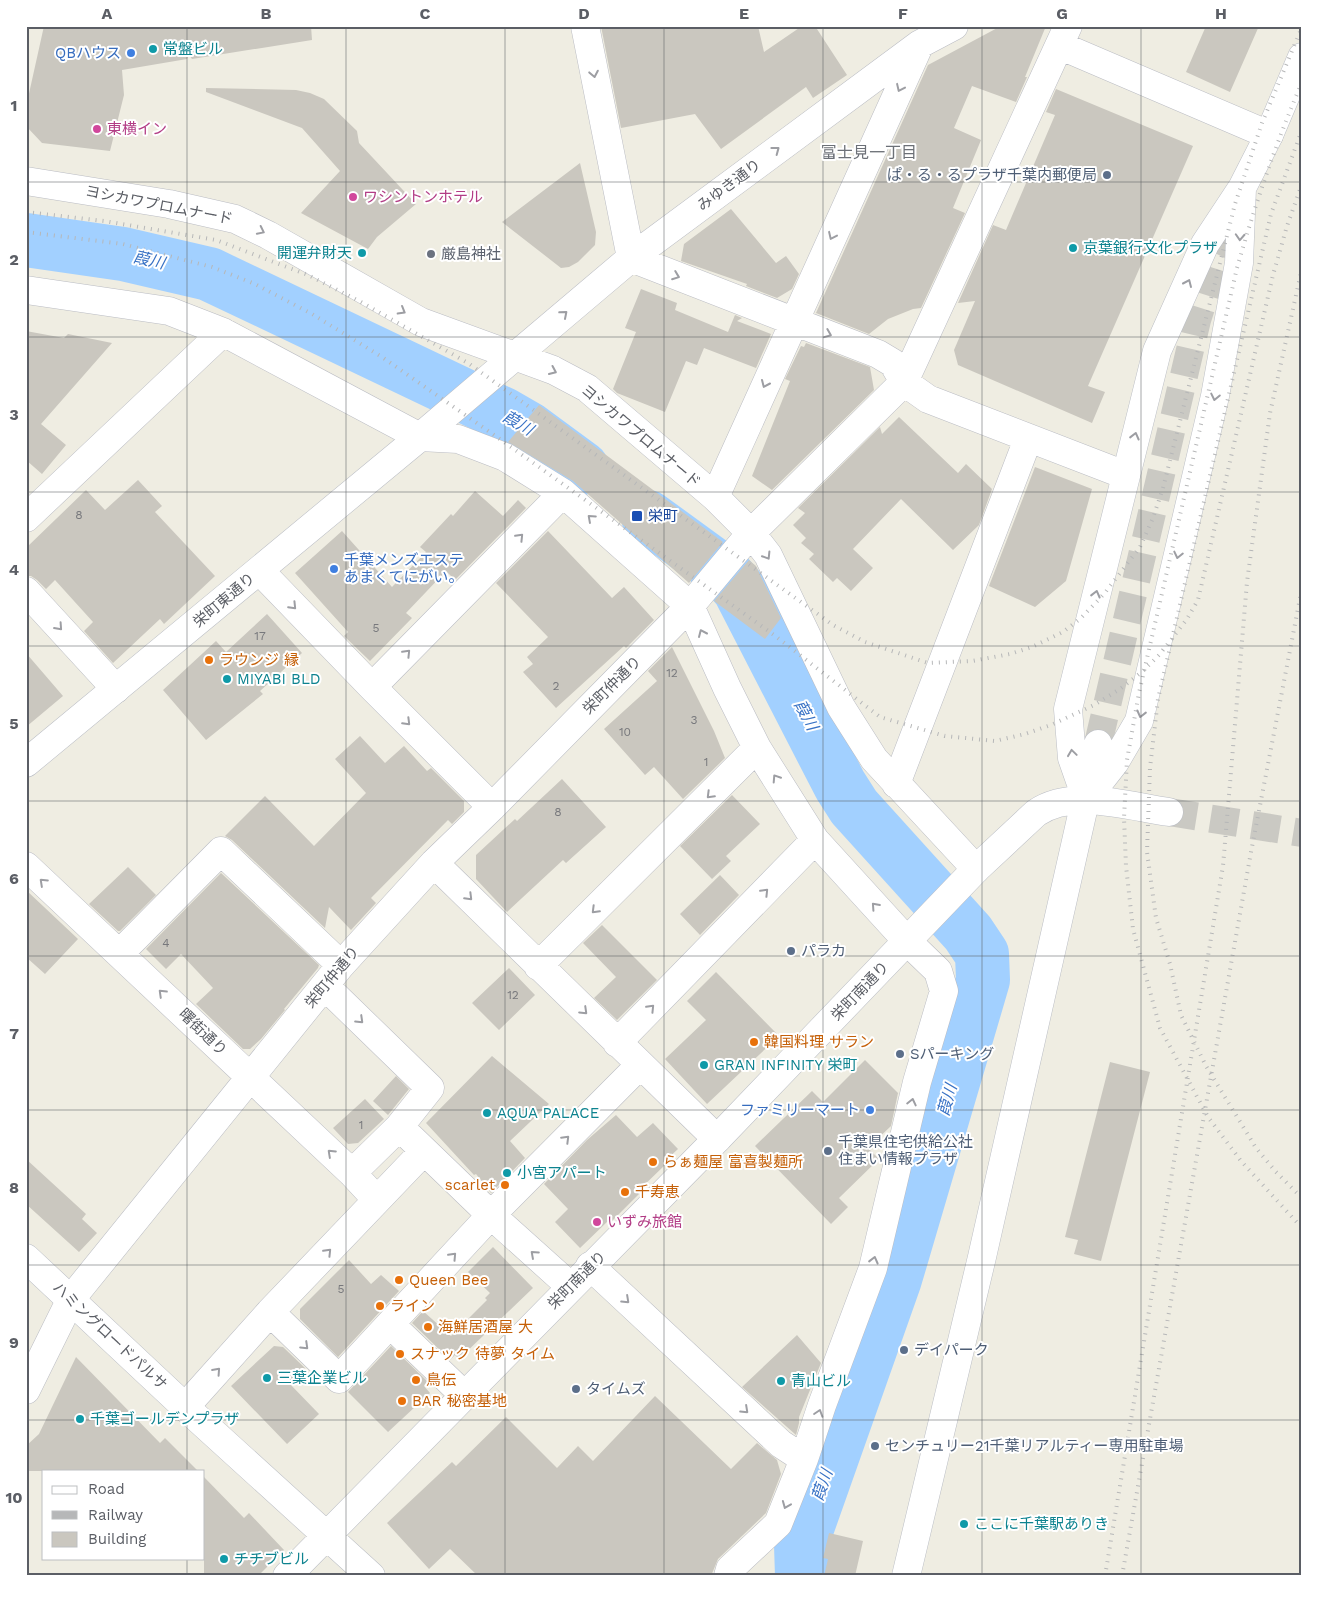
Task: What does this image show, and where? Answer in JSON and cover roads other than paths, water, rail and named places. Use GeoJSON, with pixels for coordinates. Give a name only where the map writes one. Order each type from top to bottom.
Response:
{"type":"FeatureCollection","features":[{"type":"Feature","properties":{"kind":"street"},"geometry":{"type":"LineString","coordinates":[[585,26],[631,258],[878,354],[893,363],[904,382],[928,399],[1125,475]]}},
{"type":"Feature","properties":{"kind":"street","name":"みゆき通り"},"geometry":{"type":"LineString","coordinates":[[451,411],[631,258],[918,35],[954,26]]}},
{"type":"Feature","properties":{"kind":"street"},"geometry":{"type":"LineString","coordinates":[[715,498],[918,35]]}},
{"type":"Feature","properties":{"kind":"street"},"geometry":{"type":"LineString","coordinates":[[904,382],[1065,36],[1268,135]]}},
{"type":"Feature","properties":{"kind":"street"},"geometry":{"type":"LineString","coordinates":[[1086,799],[1072,758],[1068,709],[1157,351],[1205,244],[1242,188],[1268,135],[1302,57]]}},
{"type":"Feature","properties":{"kind":"street","name":"ヨシカワプロムナード"},"geometry":{"type":"LineString","coordinates":[[26,181],[169,204],[235,219],[268,235],[421,322],[553,370],[587,388],[715,498],[751,533],[768,556],[840,707],[874,759],[976,870]]}},
{"type":"Feature","properties":{"kind":"street"},"geometry":{"type":"LineString","coordinates":[[1086,799],[1115,762],[1139,721],[1216,396],[1239,263],[1242,188]]}},
{"type":"Feature","properties":{"kind":"street"},"geometry":{"type":"LineString","coordinates":[[26,290],[169,311],[223,332],[420,437],[458,439],[504,456],[563,493],[698,597],[727,688],[757,748],[816,840],[908,942],[938,971],[944,992],[917,1082],[873,1268],[804,1459],[778,1524],[730,1569],[728,1576]]}},
{"type":"Feature","properties":{"kind":"street"},"geometry":{"type":"LineString","coordinates":[[26,518],[223,332]]}},
{"type":"Feature","properties":{"kind":"street","name":"栄町仲通り"},"geometry":{"type":"LineString","coordinates":[[26,1390],[71,1299],[341,965],[434,862],[492,807],[698,597],[751,533],[904,382]]}},
{"type":"Feature","properties":{"kind":"street","name":"栄町東通り"},"geometry":{"type":"LineString","coordinates":[[26,763],[451,411]]}},
{"type":"Feature","properties":{"kind":"street"},"geometry":{"type":"LineString","coordinates":[[896,784],[1028,439]]}},
{"type":"Feature","properties":{"kind":"street"},"geometry":{"type":"LineString","coordinates":[[372,687],[563,493]]}},
{"type":"Feature","properties":{"kind":"street"},"geometry":{"type":"LineString","coordinates":[[260,570],[372,687],[492,807]]}},
{"type":"Feature","properties":{"kind":"street"},"geometry":{"type":"LineString","coordinates":[[26,591],[116,689]]}},
{"type":"Feature","properties":{"kind":"street"},"geometry":{"type":"LineString","coordinates":[[906,1576],[982,1257],[1098,744]]}},
{"type":"Feature","properties":{"kind":"street"},"geometry":{"type":"LineString","coordinates":[[538,966],[757,748]]}},
{"type":"Feature","properties":{"kind":"street"},"geometry":{"type":"LineString","coordinates":[[976,870],[1036,813],[1056,803],[1086,799],[1169,812]]}},
{"type":"Feature","properties":{"kind":"street"},"geometry":{"type":"LineString","coordinates":[[617,1043],[816,840]]}},
{"type":"Feature","properties":{"kind":"street"},"geometry":{"type":"LineString","coordinates":[[120,953],[221,851],[341,965]]}},
{"type":"Feature","properties":{"kind":"street"},"geometry":{"type":"LineString","coordinates":[[434,862],[538,966],[717,1139]]}},
{"type":"Feature","properties":{"kind":"street","name":"曙街通り"},"geometry":{"type":"LineString","coordinates":[[26,866],[352,1173],[377,1200]]}},
{"type":"Feature","properties":{"kind":"street","name":"栄町南通り"},"geometry":{"type":"LineString","coordinates":[[287,1576],[570,1286],[717,1139],[976,870]]}},
{"type":"Feature","properties":{"kind":"street"},"geometry":{"type":"LineString","coordinates":[[325,986],[430,1088],[399,1126],[352,1173]]}},
{"type":"Feature","properties":{"kind":"street"},"geometry":{"type":"LineString","coordinates":[[270,1312],[340,1379],[491,1215],[640,1065]]}},
{"type":"Feature","properties":{"kind":"street"},"geometry":{"type":"LineString","coordinates":[[399,1126],[491,1215],[570,1286]]}},
{"type":"Feature","properties":{"kind":"street"},"geometry":{"type":"LineString","coordinates":[[185,1407],[270,1312],[424,1150]]}},
{"type":"Feature","properties":{"kind":"street","name":"ハミングロードパルサ"},"geometry":{"type":"LineString","coordinates":[[26,1258],[185,1407],[371,1576]]}},
{"type":"Feature","properties":{"kind":"street"},"geometry":{"type":"LineString","coordinates":[[590,1266],[781,1444],[804,1459]]}},
{"type":"Feature","properties":{"kind":"street"},"geometry":{"type":"LineString","coordinates":[[390,1324],[464,1395]]}},
{"type":"Feature","properties":{"kind":"waterway","name":"葭川"},"geometry":{"type":"LineString","coordinates":[[26,240],[123,254],[209,274],[503,414],[529,429],[582,468]]}},
{"type":"Feature","properties":{"kind":"waterway","name":"葭川"},"geometry":{"type":"LineString","coordinates":[[648,517],[725,573],[739,589],[840,785],[854,807],[968,933],[982,954],[983,980],[895,1279],[801,1545],[802,1576]]}},
{"type":"Feature","properties":{"kind":"tunnel"},"geometry":{"type":"LineString","coordinates":[[1098,744],[1197,320],[1214,267],[1241,209]]}},
{"type":"Feature","properties":{"kind":"tunnel"},"geometry":{"type":"LineString","coordinates":[[1169,812],[1302,833]]}},
{"type":"Feature","properties":{"kind":"railway"},"geometry":{"type":"LineString","coordinates":[[26,212],[104,221],[216,240],[308,275],[361,302],[468,363],[833,625],[865,642],[928,663],[972,661],[1010,654],[1032,647],[1063,632],[1081,618],[1104,594],[1140,547],[1153,518],[1163,488],[1235,204],[1262,123],[1302,27]]}},
{"type":"Feature","properties":{"kind":"railway"},"geometry":{"type":"LineString","coordinates":[[1302,82],[1266,174],[1237,268],[1139,693],[1127,760],[1124,818],[1126,866],[1133,929],[1160,1028],[1208,1117],[1241,1161],[1302,1228]]}},
{"type":"Feature","properties":{"kind":"railway"},"geometry":{"type":"LineString","coordinates":[[1302,130],[1271,214],[1158,699],[1150,768],[1147,852],[1156,918],[1170,964],[1181,1015],[1206,1066],[1256,1148],[1276,1172],[1302,1198]]}},
{"type":"Feature","properties":{"kind":"railway"},"geometry":{"type":"LineString","coordinates":[[26,232],[123,244],[212,267],[255,284],[312,314],[382,357],[774,635],[880,717],[945,736],[995,741],[1025,734],[1051,725],[1094,705],[1120,689],[1143,671],[1159,655],[1187,619],[1198,600],[1273,275],[1287,226],[1302,184]]}},
{"type":"Feature","properties":{"kind":"railway"},"geometry":{"type":"LineString","coordinates":[[1105,1576],[1223,866],[1247,582],[1270,413],[1302,268]]}},
{"type":"Feature","properties":{"kind":"railway"},"geometry":{"type":"LineString","coordinates":[[1122,1576],[1251,852],[1302,588]]}},
{"type":"Feature","properties":{"kind":"place","name":"常盤ビル"},"geometry":{"type":"Point","coordinates":[153,49]}},
{"type":"Feature","properties":{"kind":"place","name":"QBハウス"},"geometry":{"type":"Point","coordinates":[131,53]}},
{"type":"Feature","properties":{"kind":"place","name":"東横イン"},"geometry":{"type":"Point","coordinates":[97,129]}},
{"type":"Feature","properties":{"kind":"place","name":"ぱ・る・るプラザ千葉内郵便局"},"geometry":{"type":"Point","coordinates":[1107,175]}},
{"type":"Feature","properties":{"kind":"place","name":"ワシントンホテル"},"geometry":{"type":"Point","coordinates":[353,197]}},
{"type":"Feature","properties":{"kind":"place","name":"京葉銀行文化プラザ"},"geometry":{"type":"Point","coordinates":[1073,248]}},
{"type":"Feature","properties":{"kind":"place","name":"開運弁財天"},"geometry":{"type":"Point","coordinates":[362,253]}},
{"type":"Feature","properties":{"kind":"place","name":"厳島神社"},"geometry":{"type":"Point","coordinates":[431,254]}},
{"type":"Feature","properties":{"kind":"place","name":"栄町"},"geometry":{"type":"Point","coordinates":[637,516]}},
{"type":"Feature","properties":{"kind":"place","name":"千葉メンズエステ あまくてにがい。"},"geometry":{"type":"Point","coordinates":[334,569]}},
{"type":"Feature","properties":{"kind":"place","name":"ラウンジ 縁"},"geometry":{"type":"Point","coordinates":[209,660]}},
{"type":"Feature","properties":{"kind":"place","name":"MIYABI BLD"},"geometry":{"type":"Point","coordinates":[227,679]}},
{"type":"Feature","properties":{"kind":"place","name":"パラカ"},"geometry":{"type":"Point","coordinates":[791,951]}},
{"type":"Feature","properties":{"kind":"place","name":"韓国料理 サラン"},"geometry":{"type":"Point","coordinates":[754,1042]}},
{"type":"Feature","properties":{"kind":"place","name":"Sパーキング"},"geometry":{"type":"Point","coordinates":[900,1054]}},
{"type":"Feature","properties":{"kind":"place","name":"GRAN INFINITY 栄町"},"geometry":{"type":"Point","coordinates":[704,1065]}},
{"type":"Feature","properties":{"kind":"place","name":"ファミリーマート"},"geometry":{"type":"Point","coordinates":[870,1110]}},
{"type":"Feature","properties":{"kind":"place","name":"AQUA PALACE"},"geometry":{"type":"Point","coordinates":[487,1113]}},
{"type":"Feature","properties":{"kind":"place","name":"千葉県住宅供給公社 住まい情報プラザ"},"geometry":{"type":"Point","coordinates":[828,1151]}},
{"type":"Feature","properties":{"kind":"place","name":"らぁ麺屋 富喜製麺所"},"geometry":{"type":"Point","coordinates":[653,1162]}},
{"type":"Feature","properties":{"kind":"place","name":"小宮アパート"},"geometry":{"type":"Point","coordinates":[507,1173]}},
{"type":"Feature","properties":{"kind":"place","name":"scarlet"},"geometry":{"type":"Point","coordinates":[505,1185]}},
{"type":"Feature","properties":{"kind":"place","name":"千寿恵"},"geometry":{"type":"Point","coordinates":[625,1192]}},
{"type":"Feature","properties":{"kind":"place","name":"いずみ旅館"},"geometry":{"type":"Point","coordinates":[597,1222]}},
{"type":"Feature","properties":{"kind":"place","name":"Queen Bee"},"geometry":{"type":"Point","coordinates":[399,1280]}},
{"type":"Feature","properties":{"kind":"place","name":"ライン"},"geometry":{"type":"Point","coordinates":[380,1306]}},
{"type":"Feature","properties":{"kind":"place","name":"海鮮居酒屋 大"},"geometry":{"type":"Point","coordinates":[428,1327]}},
{"type":"Feature","properties":{"kind":"place","name":"デイパーク"},"geometry":{"type":"Point","coordinates":[904,1350]}},
{"type":"Feature","properties":{"kind":"place","name":"スナック 待夢 タイム"},"geometry":{"type":"Point","coordinates":[400,1354]}},
{"type":"Feature","properties":{"kind":"place","name":"三葉企業ビル"},"geometry":{"type":"Point","coordinates":[267,1378]}},
{"type":"Feature","properties":{"kind":"place","name":"鳥伝"},"geometry":{"type":"Point","coordinates":[416,1380]}},
{"type":"Feature","properties":{"kind":"place","name":"青山ビル"},"geometry":{"type":"Point","coordinates":[781,1381]}},
{"type":"Feature","properties":{"kind":"place","name":"タイムズ"},"geometry":{"type":"Point","coordinates":[576,1389]}},
{"type":"Feature","properties":{"kind":"place","name":"BAR 秘密基地"},"geometry":{"type":"Point","coordinates":[402,1401]}},
{"type":"Feature","properties":{"kind":"place","name":"千葉ゴールデンプラザ"},"geometry":{"type":"Point","coordinates":[80,1419]}},
{"type":"Feature","properties":{"kind":"place","name":"センチュリー21千葉リアルティー専用駐車場"},"geometry":{"type":"Point","coordinates":[875,1446]}},
{"type":"Feature","properties":{"kind":"place","name":"ここに千葉駅ありき"},"geometry":{"type":"Point","coordinates":[964,1524]}},
{"type":"Feature","properties":{"kind":"place","name":"チチブビル"},"geometry":{"type":"Point","coordinates":[224,1559]}},
{"type":"Feature","properties":{"kind":"district","name":"富士見一丁目"},"geometry":{"type":"Point","coordinates":[869,152]}}]}
